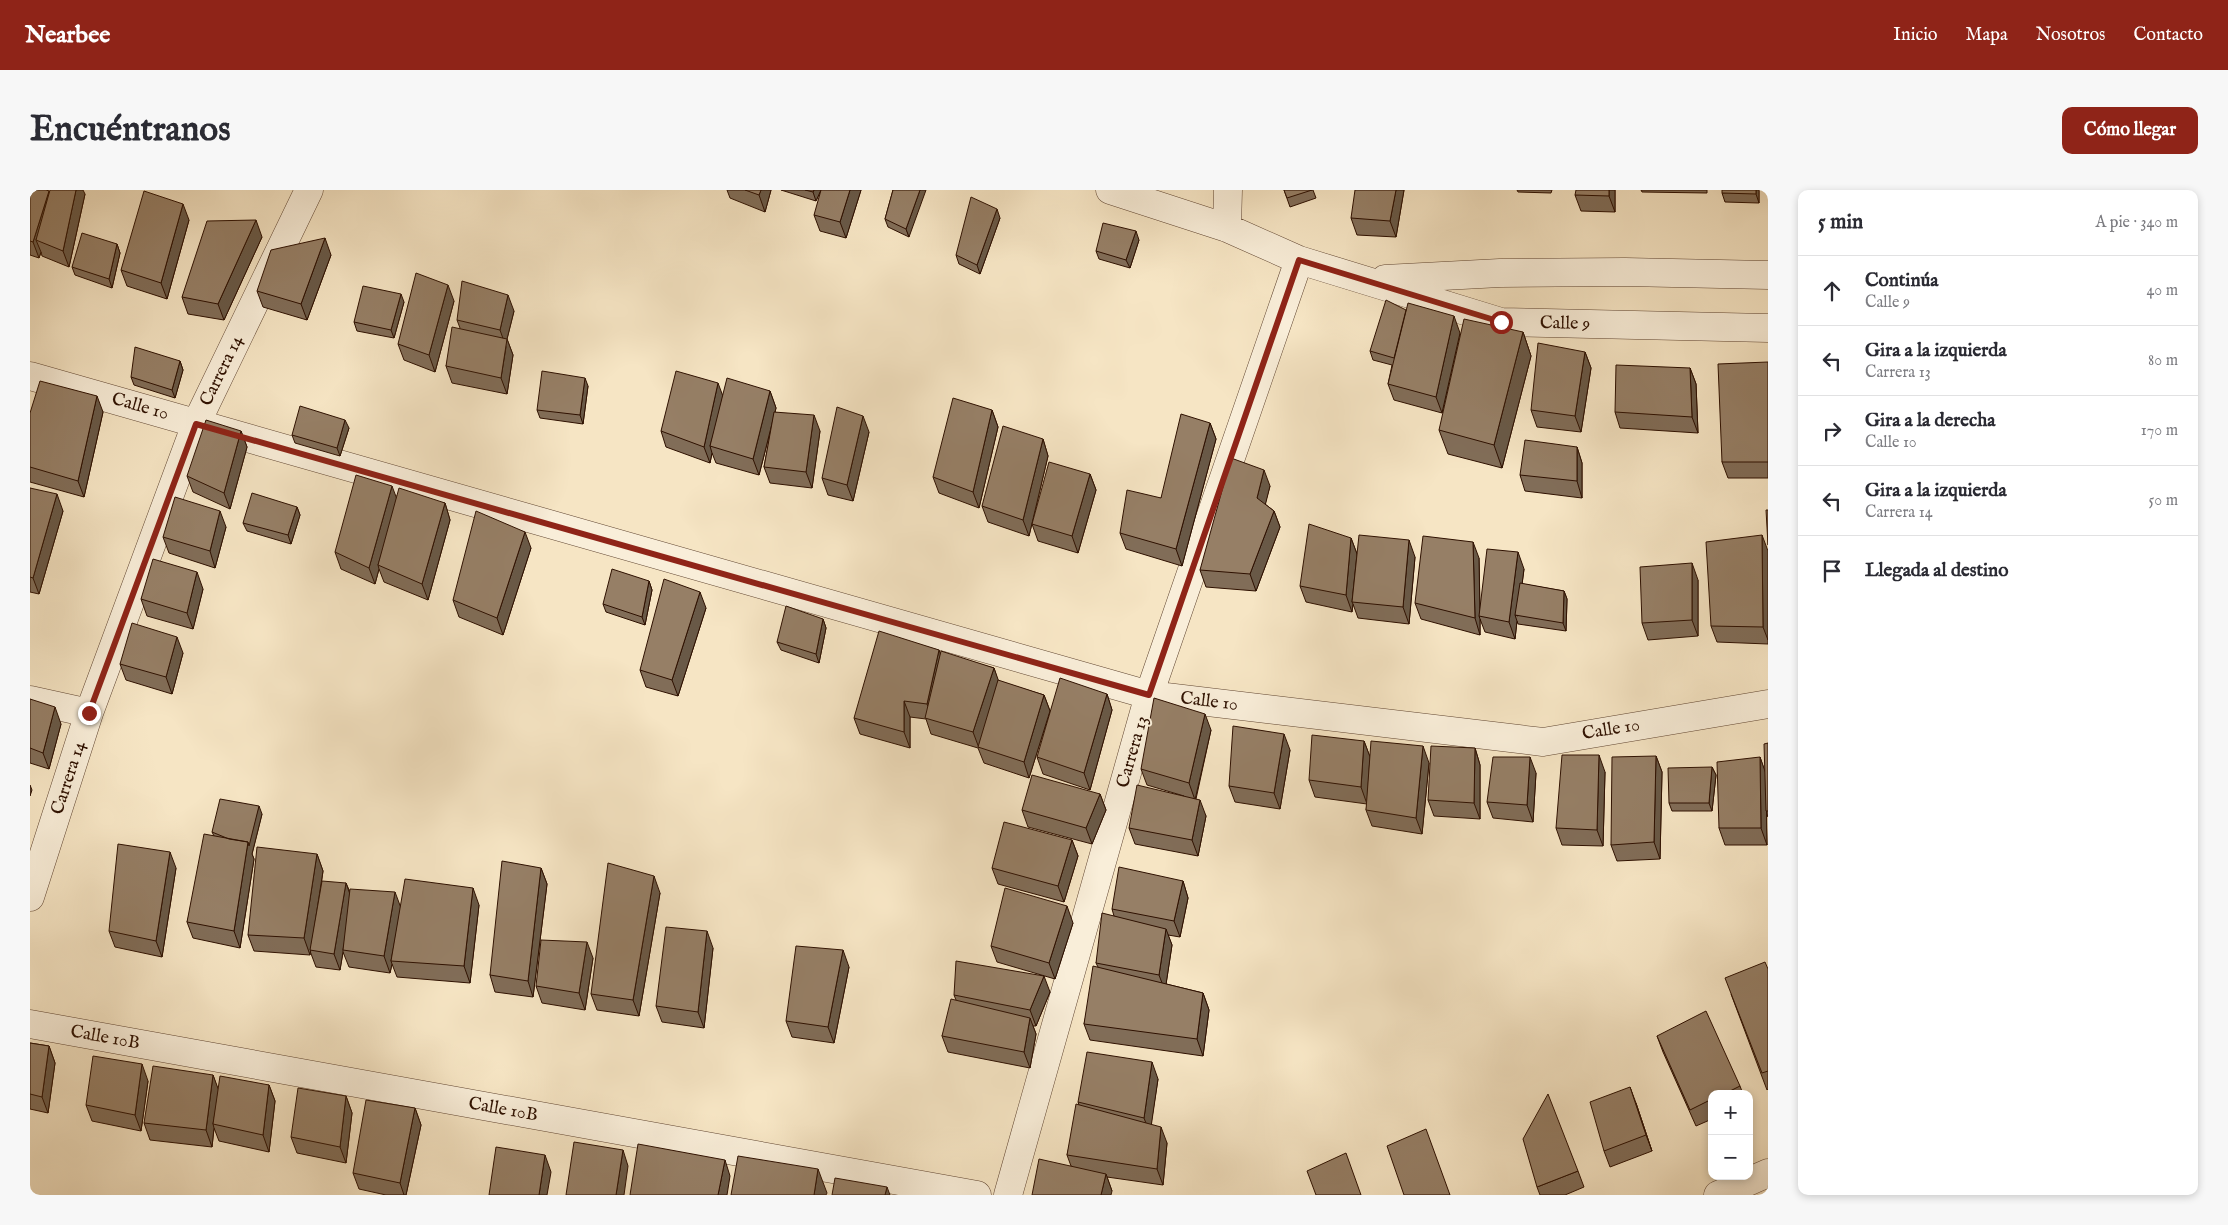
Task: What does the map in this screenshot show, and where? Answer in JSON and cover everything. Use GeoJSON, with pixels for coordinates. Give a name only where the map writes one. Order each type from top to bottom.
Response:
{"type":"FeatureCollection","features":[{"type":"Feature","properties":{"kind":"street","name":"Carrera 14"},"geometry":{"type":"LineString","coordinates":[[30,897],[89,713],[196,424],[310,190]]}},
{"type":"Feature","properties":{"kind":"street","name":"Calle 9"},"geometry":{"type":"LineString","coordinates":[[1110,190],[1227,228],[1299,260],[1501,322],[1768,328]]}},
{"type":"Feature","properties":{"kind":"street"},"geometry":{"type":"LineString","coordinates":[[1227,228],[1228,190]]}},
{"type":"Feature","properties":{"kind":"street","name":"Carrera 13"},"geometry":{"type":"LineString","coordinates":[[1008,1195],[1149,695],[1299,260]]}},
{"type":"Feature","properties":{"kind":"street","name":"Calle 9"},"geometry":{"type":"LineString","coordinates":[[1368,280],[1500,273],[1625,272],[1768,275]]}},
{"type":"Feature","properties":{"kind":"street","name":"Calle 10"},"geometry":{"type":"LineString","coordinates":[[30,376],[1149,695],[1543,742],[1768,704]]}},
{"type":"Feature","properties":{"kind":"street"},"geometry":{"type":"LineString","coordinates":[[30,700],[89,713]]}},
{"type":"Feature","properties":{"kind":"street","name":"Calle 10B"},"geometry":{"type":"LineString","coordinates":[[30,1024],[977,1195]]}},
{"type":"Feature","properties":{"kind":"street"},"geometry":{"type":"LineString","coordinates":[[1718,1195],[1768,1173]]}},
{"type":"Feature","properties":{"kind":"building"},"geometry":{"type":"Polygon","coordinates":[[[30,190],[49,191],[33,242],[30,241],[30,190]]]}},
{"type":"Feature","properties":{"kind":"building"},"geometry":{"type":"Polygon","coordinates":[[[50,190],[76,190],[63,251],[36,240],[50,190]]]}},
{"type":"Feature","properties":{"kind":"building"},"geometry":{"type":"Polygon","coordinates":[[[745,190],[761,190],[759,195],[745,190]]]}},
{"type":"Feature","properties":{"kind":"building"},"geometry":{"type":"Polygon","coordinates":[[[821,190],[850,190],[840,222],[814,215],[821,190]]]}},
{"type":"Feature","properties":{"kind":"building"},"geometry":{"type":"Polygon","coordinates":[[[893,190],[920,190],[906,229],[885,219],[893,190]]]}},
{"type":"Feature","properties":{"kind":"building"},"geometry":{"type":"Polygon","coordinates":[[[1284,190],[1312,190],[1287,198],[1284,190]]]}},
{"type":"Feature","properties":{"kind":"building"},"geometry":{"type":"Polygon","coordinates":[[[1355,190],[1396,190],[1390,221],[1351,218],[1355,190]]]}},
{"type":"Feature","properties":{"kind":"building"},"geometry":{"type":"Polygon","coordinates":[[[1576,190],[1609,190],[1609,196],[1575,195],[1576,190]]]}},
{"type":"Feature","properties":{"kind":"building"},"geometry":{"type":"Polygon","coordinates":[[[1722,190],[1756,190],[1756,194],[1722,193],[1722,190]]]}},
{"type":"Feature","properties":{"kind":"building"},"geometry":{"type":"Polygon","coordinates":[[[144,191],[183,204],[161,283],[121,270],[144,191]]]}},
{"type":"Feature","properties":{"kind":"building"},"geometry":{"type":"Polygon","coordinates":[[[971,197],[997,209],[977,265],[956,255],[971,197]]]}},
{"type":"Feature","properties":{"kind":"building"},"geometry":{"type":"Polygon","coordinates":[[[256,220],[218,304],[182,297],[207,221],[256,220]]]}},
{"type":"Feature","properties":{"kind":"building"},"geometry":{"type":"Polygon","coordinates":[[[1103,223],[1136,231],[1126,260],[1096,251],[1103,223]]]}},
{"type":"Feature","properties":{"kind":"building"},"geometry":{"type":"Polygon","coordinates":[[[82,233],[117,244],[109,279],[72,267],[82,233]]]}},
{"type":"Feature","properties":{"kind":"building"},"geometry":{"type":"Polygon","coordinates":[[[325,238],[301,304],[257,291],[271,250],[325,238]]]}},
{"type":"Feature","properties":{"kind":"building"},"geometry":{"type":"Polygon","coordinates":[[[416,273],[448,285],[429,355],[398,344],[416,273]]]}},
{"type":"Feature","properties":{"kind":"building"},"geometry":{"type":"Polygon","coordinates":[[[462,281],[508,295],[500,330],[457,320],[462,281]]]}},
{"type":"Feature","properties":{"kind":"building"},"geometry":{"type":"Polygon","coordinates":[[[363,286],[401,294],[391,330],[354,322],[363,286]]]}},
{"type":"Feature","properties":{"kind":"building"},"geometry":{"type":"Polygon","coordinates":[[[1386,300],[1406,310],[1394,358],[1370,351],[1386,300]]]}},
{"type":"Feature","properties":{"kind":"building"},"geometry":{"type":"Polygon","coordinates":[[[1408,303],[1454,316],[1436,397],[1388,384],[1408,303]]]}},
{"type":"Feature","properties":{"kind":"building"},"geometry":{"type":"Polygon","coordinates":[[[1464,319],[1523,332],[1494,445],[1439,430],[1464,319]]]}},
{"type":"Feature","properties":{"kind":"building"},"geometry":{"type":"Polygon","coordinates":[[[452,327],[507,339],[501,378],[446,366],[452,327]]]}},
{"type":"Feature","properties":{"kind":"building"},"geometry":{"type":"Polygon","coordinates":[[[1538,343],[1585,352],[1575,416],[1531,410],[1538,343]]]}},
{"type":"Feature","properties":{"kind":"building"},"geometry":{"type":"Polygon","coordinates":[[[135,347],[180,361],[172,390],[131,377],[135,347]]]}},
{"type":"Feature","properties":{"kind":"building"},"geometry":{"type":"Polygon","coordinates":[[[1768,362],[1768,462],[1722,462],[1718,364],[1768,362]]]}},
{"type":"Feature","properties":{"kind":"building"},"geometry":{"type":"Polygon","coordinates":[[[1616,365],[1690,368],[1692,417],[1615,412],[1616,365]]]}},
{"type":"Feature","properties":{"kind":"building"},"geometry":{"type":"Polygon","coordinates":[[[542,371],[585,378],[580,415],[537,410],[542,371]]]}},
{"type":"Feature","properties":{"kind":"building"},"geometry":{"type":"Polygon","coordinates":[[[676,371],[718,383],[704,447],[661,431],[676,371]]]}},
{"type":"Feature","properties":{"kind":"building"},"geometry":{"type":"Polygon","coordinates":[[[727,378],[770,391],[753,459],[710,446],[727,378]]]}},
{"type":"Feature","properties":{"kind":"building"},"geometry":{"type":"Polygon","coordinates":[[[40,381],[97,396],[78,481],[30,467],[30,413],[40,381]]]}},
{"type":"Feature","properties":{"kind":"building"},"geometry":{"type":"Polygon","coordinates":[[[953,398],[992,410],[973,492],[933,477],[953,398]]]}},
{"type":"Feature","properties":{"kind":"building"},"geometry":{"type":"Polygon","coordinates":[[[300,406],[345,420],[337,448],[292,435],[300,406]]]}},
{"type":"Feature","properties":{"kind":"building"},"geometry":{"type":"Polygon","coordinates":[[[837,407],[863,416],[847,485],[822,478],[837,407]]]}},
{"type":"Feature","properties":{"kind":"building"},"geometry":{"type":"Polygon","coordinates":[[[774,412],[814,415],[806,472],[764,467],[774,412]]]}},
{"type":"Feature","properties":{"kind":"building"},"geometry":{"type":"Polygon","coordinates":[[[1181,414],[1210,423],[1176,549],[1120,533],[1127,490],[1161,498],[1181,414]]]}},
{"type":"Feature","properties":{"kind":"building"},"geometry":{"type":"Polygon","coordinates":[[[206,420],[241,431],[224,493],[187,476],[206,420]]]}},
{"type":"Feature","properties":{"kind":"building"},"geometry":{"type":"Polygon","coordinates":[[[1003,426],[1043,439],[1023,520],[982,506],[1003,426]]]}},
{"type":"Feature","properties":{"kind":"building"},"geometry":{"type":"Polygon","coordinates":[[[1525,440],[1577,447],[1577,481],[1520,475],[1525,440]]]}},
{"type":"Feature","properties":{"kind":"building"},"geometry":{"type":"Polygon","coordinates":[[[1231,458],[1264,470],[1257,498],[1274,511],[1250,574],[1200,570],[1231,458]]]}},
{"type":"Feature","properties":{"kind":"building"},"geometry":{"type":"Polygon","coordinates":[[[1049,462],[1090,474],[1072,536],[1032,524],[1049,462]]]}},
{"type":"Feature","properties":{"kind":"building"},"geometry":{"type":"Polygon","coordinates":[[[356,475],[392,486],[369,568],[335,552],[356,475]]]}},
{"type":"Feature","properties":{"kind":"building"},"geometry":{"type":"Polygon","coordinates":[[[30,488],[57,494],[33,578],[30,577],[30,488]]]}},
{"type":"Feature","properties":{"kind":"building"},"geometry":{"type":"Polygon","coordinates":[[[399,488],[445,503],[422,584],[378,565],[399,488]]]}},
{"type":"Feature","properties":{"kind":"building"},"geometry":{"type":"Polygon","coordinates":[[[252,493],[297,507],[288,535],[243,523],[252,493]]]}},
{"type":"Feature","properties":{"kind":"building"},"geometry":{"type":"Polygon","coordinates":[[[175,497],[220,511],[210,551],[163,537],[175,497]]]}},
{"type":"Feature","properties":{"kind":"building"},"geometry":{"type":"Polygon","coordinates":[[[1766,510],[1768,510],[1768,545],[1766,510]]]}},
{"type":"Feature","properties":{"kind":"building"},"geometry":{"type":"Polygon","coordinates":[[[476,511],[525,532],[497,618],[453,600],[476,511]]]}},
{"type":"Feature","properties":{"kind":"building"},"geometry":{"type":"Polygon","coordinates":[[[1309,524],[1351,538],[1346,595],[1300,586],[1309,524]]]}},
{"type":"Feature","properties":{"kind":"building"},"geometry":{"type":"Polygon","coordinates":[[[1359,535],[1409,540],[1403,607],[1352,602],[1359,535]]]}},
{"type":"Feature","properties":{"kind":"building"},"geometry":{"type":"Polygon","coordinates":[[[1762,535],[1763,627],[1711,626],[1706,542],[1762,535]]]}},
{"type":"Feature","properties":{"kind":"building"},"geometry":{"type":"Polygon","coordinates":[[[1423,536],[1473,542],[1475,618],[1415,603],[1423,536]]]}},
{"type":"Feature","properties":{"kind":"building"},"geometry":{"type":"Polygon","coordinates":[[[1487,549],[1518,552],[1509,622],[1479,616],[1487,549]]]}},
{"type":"Feature","properties":{"kind":"building"},"geometry":{"type":"Polygon","coordinates":[[[153,559],[197,572],[187,613],[141,599],[153,559]]]}},
{"type":"Feature","properties":{"kind":"building"},"geometry":{"type":"Polygon","coordinates":[[[1692,563],[1692,620],[1642,623],[1640,567],[1692,563]]]}},
{"type":"Feature","properties":{"kind":"building"},"geometry":{"type":"Polygon","coordinates":[[[612,569],[649,581],[642,617],[603,604],[612,569]]]}},
{"type":"Feature","properties":{"kind":"building"},"geometry":{"type":"Polygon","coordinates":[[[664,579],[700,592],[672,680],[640,670],[664,579]]]}},
{"type":"Feature","properties":{"kind":"building"},"geometry":{"type":"Polygon","coordinates":[[[1520,583],[1564,591],[1563,623],[1515,615],[1520,583]]]}},
{"type":"Feature","properties":{"kind":"building"},"geometry":{"type":"Polygon","coordinates":[[[786,606],[823,619],[816,654],[777,642],[786,606]]]}},
{"type":"Feature","properties":{"kind":"building"},"geometry":{"type":"Polygon","coordinates":[[[132,623],[177,637],[166,677],[120,664],[132,623]]]}},
{"type":"Feature","properties":{"kind":"building"},"geometry":{"type":"Polygon","coordinates":[[[879,631],[939,650],[927,704],[904,701],[904,732],[854,718],[879,631]]]}},
{"type":"Feature","properties":{"kind":"building"},"geometry":{"type":"Polygon","coordinates":[[[941,651],[994,668],[973,732],[925,718],[941,651]]]}},
{"type":"Feature","properties":{"kind":"building"},"geometry":{"type":"Polygon","coordinates":[[[1060,678],[1107,694],[1084,773],[1037,757],[1060,678]]]}},
{"type":"Feature","properties":{"kind":"building"},"geometry":{"type":"Polygon","coordinates":[[[998,680],[1044,695],[1024,762],[978,747],[998,680]]]}},
{"type":"Feature","properties":{"kind":"building"},"geometry":{"type":"Polygon","coordinates":[[[1154,698],[1205,714],[1189,783],[1141,769],[1154,698]]]}},
{"type":"Feature","properties":{"kind":"building"},"geometry":{"type":"Polygon","coordinates":[[[30,699],[55,707],[43,753],[30,748],[30,699]]]}},
{"type":"Feature","properties":{"kind":"building"},"geometry":{"type":"Polygon","coordinates":[[[1233,726],[1284,734],[1274,793],[1229,786],[1233,726]]]}},
{"type":"Feature","properties":{"kind":"building"},"geometry":{"type":"Polygon","coordinates":[[[1312,735],[1364,741],[1361,787],[1309,780],[1312,735]]]}},
{"type":"Feature","properties":{"kind":"building"},"geometry":{"type":"Polygon","coordinates":[[[1371,741],[1423,746],[1416,818],[1366,810],[1371,741]]]}},
{"type":"Feature","properties":{"kind":"building"},"geometry":{"type":"Polygon","coordinates":[[[1768,743],[1768,811],[1766,811],[1764,744],[1768,743]]]}},
{"type":"Feature","properties":{"kind":"building"},"geometry":{"type":"Polygon","coordinates":[[[1431,746],[1475,748],[1474,803],[1428,800],[1431,746]]]}},
{"type":"Feature","properties":{"kind":"building"},"geometry":{"type":"Polygon","coordinates":[[[1562,755],[1599,755],[1597,830],[1556,828],[1562,755]]]}},
{"type":"Feature","properties":{"kind":"building"},"geometry":{"type":"Polygon","coordinates":[[[1656,756],[1654,842],[1611,845],[1612,757],[1656,756]]]}},
{"type":"Feature","properties":{"kind":"building"},"geometry":{"type":"Polygon","coordinates":[[[1493,757],[1530,757],[1527,805],[1487,802],[1493,757]]]}},
{"type":"Feature","properties":{"kind":"building"},"geometry":{"type":"Polygon","coordinates":[[[1760,757],[1761,828],[1719,828],[1717,762],[1760,757]]]}},
{"type":"Feature","properties":{"kind":"building"},"geometry":{"type":"Polygon","coordinates":[[[1712,767],[1709,803],[1669,803],[1668,768],[1712,767]]]}},
{"type":"Feature","properties":{"kind":"building"},"geometry":{"type":"Polygon","coordinates":[[[1032,775],[1100,794],[1086,828],[1022,810],[1032,775]]]}},
{"type":"Feature","properties":{"kind":"building"},"geometry":{"type":"Polygon","coordinates":[[[1137,785],[1200,800],[1192,840],[1129,828],[1137,785]]]}},
{"type":"Feature","properties":{"kind":"building"},"geometry":{"type":"Polygon","coordinates":[[[220,799],[259,806],[249,846],[248,842],[229,839],[212,832],[220,799]]]}},
{"type":"Feature","properties":{"kind":"building"},"geometry":{"type":"Polygon","coordinates":[[[1004,822],[1072,840],[1058,886],[992,868],[1004,822]]]}},
{"type":"Feature","properties":{"kind":"building"},"geometry":{"type":"Polygon","coordinates":[[[204,834],[248,842],[234,931],[187,922],[204,834]]]}},
{"type":"Feature","properties":{"kind":"building"},"geometry":{"type":"Polygon","coordinates":[[[118,844],[170,852],[156,941],[109,931],[118,844]]]}},
{"type":"Feature","properties":{"kind":"building"},"geometry":{"type":"Polygon","coordinates":[[[257,847],[317,854],[304,938],[248,935],[257,847]]]}},
{"type":"Feature","properties":{"kind":"building"},"geometry":{"type":"Polygon","coordinates":[[[502,861],[541,868],[528,981],[490,975],[502,861]]]}},
{"type":"Feature","properties":{"kind":"building"},"geometry":{"type":"Polygon","coordinates":[[[608,863],[654,876],[633,1000],[591,994],[608,863]]]}},
{"type":"Feature","properties":{"kind":"building"},"geometry":{"type":"Polygon","coordinates":[[[1119,867],[1183,881],[1174,921],[1112,909],[1119,867]]]}},
{"type":"Feature","properties":{"kind":"building"},"geometry":{"type":"Polygon","coordinates":[[[405,879],[473,888],[464,966],[391,961],[405,879]]]}},
{"type":"Feature","properties":{"kind":"building"},"geometry":{"type":"Polygon","coordinates":[[[322,881],[346,883],[334,954],[310,950],[322,881]]]}},
{"type":"Feature","properties":{"kind":"building"},"geometry":{"type":"Polygon","coordinates":[[[1005,888],[1067,906],[1049,963],[991,946],[1005,888]]]}},
{"type":"Feature","properties":{"kind":"building"},"geometry":{"type":"Polygon","coordinates":[[[350,889],[395,892],[384,956],[343,950],[350,889]]]}},
{"type":"Feature","properties":{"kind":"building"},"geometry":{"type":"Polygon","coordinates":[[[1102,913],[1166,929],[1159,975],[1096,963],[1102,913]]]}},
{"type":"Feature","properties":{"kind":"building"},"geometry":{"type":"Polygon","coordinates":[[[666,927],[707,931],[698,1012],[656,1006],[666,927]]]}},
{"type":"Feature","properties":{"kind":"building"},"geometry":{"type":"Polygon","coordinates":[[[541,940],[587,942],[579,993],[536,986],[541,940]]]}},
{"type":"Feature","properties":{"kind":"building"},"geometry":{"type":"Polygon","coordinates":[[[796,946],[843,950],[828,1027],[786,1021],[796,946]]]}},
{"type":"Feature","properties":{"kind":"building"},"geometry":{"type":"Polygon","coordinates":[[[956,961],[1044,976],[1030,1010],[954,995],[956,961]]]}},
{"type":"Feature","properties":{"kind":"building"},"geometry":{"type":"Polygon","coordinates":[[[1765,962],[1768,969],[1768,1071],[1762,1073],[1725,978],[1765,962]]]}},
{"type":"Feature","properties":{"kind":"building"},"geometry":{"type":"Polygon","coordinates":[[[1093,966],[1203,993],[1197,1039],[1084,1024],[1093,966]]]}},
{"type":"Feature","properties":{"kind":"building"},"geometry":{"type":"Polygon","coordinates":[[[951,999],[1030,1018],[1024,1052],[942,1036],[951,999]]]}},
{"type":"Feature","properties":{"kind":"building"},"geometry":{"type":"Polygon","coordinates":[[[1706,1011],[1740,1086],[1732,1090],[1708,1090],[1708,1101],[1690,1110],[1657,1036],[1706,1011]]]}},
{"type":"Feature","properties":{"kind":"building"},"geometry":{"type":"Polygon","coordinates":[[[30,1043],[49,1046],[42,1097],[30,1094],[30,1043]]]}},
{"type":"Feature","properties":{"kind":"building"},"geometry":{"type":"Polygon","coordinates":[[[1087,1052],[1152,1062],[1144,1118],[1078,1102],[1087,1052]]]}},
{"type":"Feature","properties":{"kind":"building"},"geometry":{"type":"Polygon","coordinates":[[[93,1056],[142,1064],[135,1115],[86,1105],[93,1056]]]}},
{"type":"Feature","properties":{"kind":"building"},"geometry":{"type":"Polygon","coordinates":[[[153,1066],[213,1075],[206,1130],[144,1123],[153,1066]]]}},
{"type":"Feature","properties":{"kind":"building"},"geometry":{"type":"Polygon","coordinates":[[[220,1076],[269,1085],[263,1135],[213,1124],[220,1076]]]}},
{"type":"Feature","properties":{"kind":"building"},"geometry":{"type":"Polygon","coordinates":[[[1630,1087],[1646,1135],[1604,1151],[1590,1102],[1630,1087]]]}},
{"type":"Feature","properties":{"kind":"building"},"geometry":{"type":"Polygon","coordinates":[[[298,1088],[346,1096],[340,1147],[291,1137],[298,1088]]]}},
{"type":"Feature","properties":{"kind":"building"},"geometry":{"type":"Polygon","coordinates":[[[1548,1094],[1578,1171],[1537,1187],[1523,1139],[1548,1094]]]}},
{"type":"Feature","properties":{"kind":"building"},"geometry":{"type":"Polygon","coordinates":[[[366,1100],[415,1108],[400,1183],[353,1173],[366,1100]]]}},
{"type":"Feature","properties":{"kind":"building"},"geometry":{"type":"Polygon","coordinates":[[[1076,1104],[1161,1127],[1157,1169],[1067,1155],[1076,1104]]]}},
{"type":"Feature","properties":{"kind":"building"},"geometry":{"type":"Polygon","coordinates":[[[1426,1129],[1450,1195],[1404,1195],[1387,1146],[1426,1129]]]}},
{"type":"Feature","properties":{"kind":"building"},"geometry":{"type":"Polygon","coordinates":[[[574,1142],[623,1150],[616,1195],[566,1195],[574,1142]]]}},
{"type":"Feature","properties":{"kind":"building"},"geometry":{"type":"Polygon","coordinates":[[[638,1144],[725,1160],[718,1195],[630,1195],[638,1144]]]}},
{"type":"Feature","properties":{"kind":"building"},"geometry":{"type":"Polygon","coordinates":[[[496,1147],[545,1155],[539,1195],[489,1195],[496,1147]]]}},
{"type":"Feature","properties":{"kind":"building"},"geometry":{"type":"Polygon","coordinates":[[[1346,1153],[1361,1195],[1316,1195],[1307,1171],[1346,1153]]]}},
{"type":"Feature","properties":{"kind":"building"},"geometry":{"type":"Polygon","coordinates":[[[738,1156],[818,1169],[814,1195],[731,1195],[738,1156]]]}},
{"type":"Feature","properties":{"kind":"building"},"geometry":{"type":"Polygon","coordinates":[[[1039,1159],[1106,1174],[1101,1195],[1032,1195],[1039,1159]]]}},
{"type":"Feature","properties":{"kind":"building"},"geometry":{"type":"Polygon","coordinates":[[[835,1178],[887,1187],[885,1195],[832,1195],[835,1178]]]}},
{"type":"Feature","properties":{"kind":"route"},"geometry":{"type":"LineString","coordinates":[[89,713],[196,424],[1149,695],[1299,260],[1501,322]]}}]}
